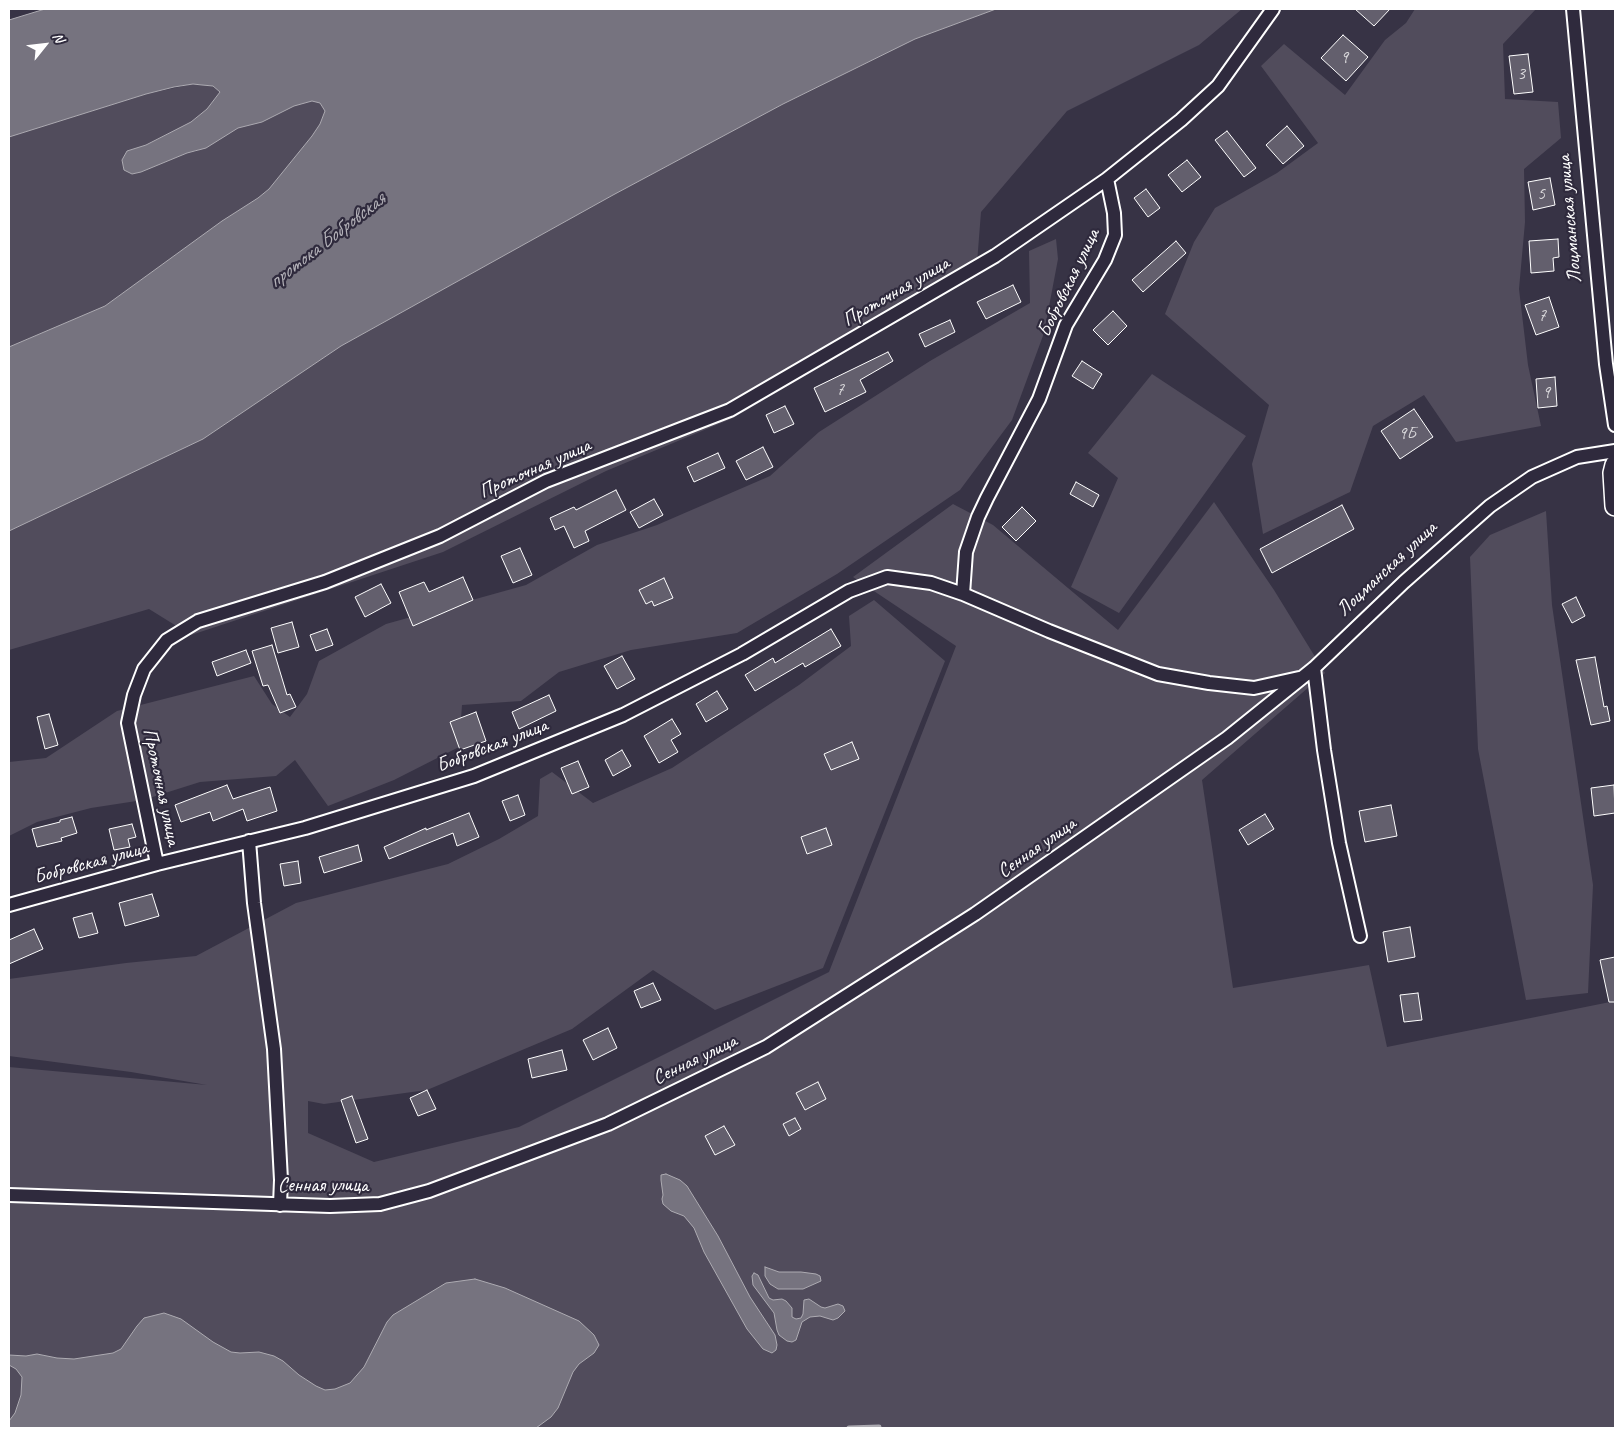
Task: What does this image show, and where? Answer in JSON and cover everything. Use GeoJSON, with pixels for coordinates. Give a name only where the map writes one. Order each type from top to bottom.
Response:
{"type":"FeatureCollection","features":[{"type":"Feature","properties":{"kind":"street"},"geometry":{"type":"LineString","coordinates":[[1107,179],[1181,120],[1218,86],[1273,9]]}},
{"type":"Feature","properties":{"kind":"street","name":"Лоцманская улица"},"geometry":{"type":"LineString","coordinates":[[1573,9],[1606,364],[1615,425]]}},
{"type":"Feature","properties":{"kind":"street","name":"Бобровская улица"},"geometry":{"type":"LineString","coordinates":[[963,594],[966,552],[978,517],[1039,399],[1066,325],[1105,260],[1115,235],[1114,213],[1107,179]]}},
{"type":"Feature","properties":{"kind":"street","name":"Проточная улица"},"geometry":{"type":"LineString","coordinates":[[157,864],[128,723],[134,695],[144,669],[167,640],[198,621],[325,582],[440,536],[546,481],[730,410],[995,256],[1107,179]]}},
{"type":"Feature","properties":{"kind":"street","name":"Лоцманская улица"},"geometry":{"type":"LineString","coordinates":[[1301,678],[1314,668],[1404,582],[1490,506],[1532,477],[1577,457],[1615,451]]}},
{"type":"Feature","properties":{"kind":"street"},"geometry":{"type":"LineString","coordinates":[[1615,465],[1613,473],[1615,506]]}},
{"type":"Feature","properties":{"kind":"street","name":"Бобровская улица"},"geometry":{"type":"LineString","coordinates":[[9,905],[157,864],[305,828],[474,776],[623,716],[742,654],[849,591],[887,577],[909,579],[963,594],[1049,631],[1158,674],[1209,683],[1254,688],[1301,678]]}},
{"type":"Feature","properties":{"kind":"street"},"geometry":{"type":"LineString","coordinates":[[1314,668],[1324,750],[1339,843],[1360,936]]}},
{"type":"Feature","properties":{"kind":"street","name":"Сенная улица"},"geometry":{"type":"LineString","coordinates":[[9,1195],[280,1205],[380,1204],[429,1191],[608,1124],[766,1047],[975,914],[1227,738],[1301,678]]}},
{"type":"Feature","properties":{"kind":"street"},"geometry":{"type":"LineString","coordinates":[[249,841],[254,903],[274,1049],[281,1180],[280,1205]]}},
{"type":"Feature","properties":{"kind":"shaded area"},"geometry":{"type":"Polygon","coordinates":[[[996,9],[1242,9],[1199,45],[1067,111],[981,212],[976,276],[733,418],[606,471],[443,552],[191,635],[149,609],[9,650],[9,531],[203,439],[341,346],[613,195],[783,104],[915,39],[996,9]]]}},
{"type":"Feature","properties":{"kind":"shaded area"},"geometry":{"type":"Polygon","coordinates":[[[1415,9],[1536,9],[1503,44],[1505,99],[1558,102],[1561,138],[1524,169],[1525,222],[1519,289],[1528,365],[1541,426],[1456,442],[1424,395],[1373,426],[1350,492],[1263,534],[1252,464],[1269,405],[1165,314],[1194,242],[1215,208],[1277,173],[1318,143],[1261,66],[1284,44],[1345,95],[1385,40],[1406,23],[1415,9]]]}},
{"type":"Feature","properties":{"kind":"shaded area"},"geometry":{"type":"Polygon","coordinates":[[[193,84],[213,86],[220,92],[207,109],[191,122],[146,145],[127,151],[122,160],[124,170],[132,174],[141,172],[187,153],[197,151],[238,128],[262,122],[294,106],[312,101],[320,103],[325,111],[320,124],[312,136],[269,189],[258,198],[222,221],[105,306],[9,347],[9,137],[146,94],[193,84]]]}},
{"type":"Feature","properties":{"kind":"shaded area"},"geometry":{"type":"Polygon","coordinates":[[[1056,239],[1058,259],[1044,333],[1012,420],[960,490],[837,574],[737,633],[631,650],[559,672],[521,701],[462,705],[459,747],[394,780],[328,806],[295,760],[276,776],[200,782],[143,800],[91,808],[37,822],[9,836],[9,762],[46,758],[117,711],[254,676],[272,704],[290,717],[307,694],[319,661],[386,624],[526,585],[597,545],[657,525],[770,476],[819,432],[930,361],[1030,303],[1029,251],[1056,239]]]}},
{"type":"Feature","properties":{"kind":"shaded area"},"geometry":{"type":"Polygon","coordinates":[[[1152,374],[1246,436],[1119,613],[1071,587],[1118,478],[1088,453],[1152,374]]]}},
{"type":"Feature","properties":{"kind":"shaded area"},"geometry":{"type":"Polygon","coordinates":[[[1214,502],[1274,590],[1325,673],[1202,780],[1233,988],[1369,965],[1387,1047],[1615,1001],[1615,1428],[9,1428],[9,1067],[207,1085],[131,1072],[9,1056],[9,979],[126,963],[196,956],[296,903],[448,864],[499,839],[538,816],[540,779],[552,772],[593,803],[672,768],[799,685],[851,646],[849,616],[874,600],[945,661],[823,968],[715,1010],[653,970],[572,1029],[427,1090],[324,1104],[308,1101],[308,1133],[374,1162],[519,1127],[829,972],[956,646],[853,577],[953,504],[993,525],[1118,630],[1214,502]]]}},
{"type":"Feature","properties":{"kind":"shaded area"},"geometry":{"type":"Polygon","coordinates":[[[1546,511],[1552,605],[1593,885],[1588,993],[1526,1000],[1478,749],[1470,557],[1490,535],[1546,511]]]}},
{"type":"Feature","properties":{"kind":"water","name":"протока Бобровская"},"geometry":{"type":"Polygon","coordinates":[[[45,9],[996,9],[915,39],[783,104],[613,195],[341,346],[203,439],[9,531],[9,347],[105,306],[222,221],[258,198],[269,189],[312,136],[320,124],[325,111],[320,103],[312,101],[294,106],[262,122],[238,128],[206,148],[187,153],[132,174],[124,170],[122,160],[127,151],[146,145],[191,122],[207,109],[220,92],[213,86],[193,84],[174,87],[9,137],[9,20],[45,9]]]}},
{"type":"Feature","properties":{"kind":"water"},"geometry":{"type":"Polygon","coordinates":[[[666,1174],[680,1180],[687,1186],[718,1236],[750,1297],[775,1335],[777,1345],[776,1350],[772,1353],[763,1349],[747,1329],[704,1252],[694,1228],[684,1216],[671,1211],[663,1204],[661,1175],[666,1174]]]}},
{"type":"Feature","properties":{"kind":"water"},"geometry":{"type":"Polygon","coordinates":[[[765,1267],[779,1272],[816,1274],[820,1276],[821,1281],[803,1289],[778,1289],[770,1284],[765,1276],[765,1267]]]}},
{"type":"Feature","properties":{"kind":"water"},"geometry":{"type":"Polygon","coordinates":[[[754,1273],[758,1275],[769,1298],[786,1301],[792,1308],[792,1317],[796,1319],[801,1318],[803,1314],[804,1300],[809,1299],[825,1308],[838,1304],[843,1306],[845,1311],[833,1320],[820,1316],[810,1317],[802,1322],[796,1340],[792,1342],[787,1341],[779,1335],[774,1313],[753,1285],[752,1276],[754,1273]]]}},
{"type":"Feature","properties":{"kind":"water"},"geometry":{"type":"Polygon","coordinates":[[[475,1279],[505,1288],[579,1321],[594,1335],[599,1345],[594,1353],[579,1364],[573,1372],[558,1408],[551,1417],[536,1428],[9,1428],[9,1421],[15,1413],[21,1395],[22,1377],[16,1369],[9,1365],[9,1355],[26,1356],[37,1354],[74,1359],[113,1353],[121,1349],[144,1318],[164,1313],[181,1319],[213,1342],[231,1352],[259,1352],[274,1356],[316,1386],[325,1390],[335,1389],[350,1383],[364,1367],[387,1322],[393,1315],[446,1283],[475,1279]]]}},
{"type":"Feature","properties":{"kind":"building"},"geometry":{"type":"Polygon","coordinates":[[[1355,9],[1390,9],[1374,26],[1355,9]]]}},
{"type":"Feature","properties":{"kind":"building"},"geometry":{"type":"Polygon","coordinates":[[[1343,35],[1368,57],[1346,81],[1321,58],[1343,35]]]}},
{"type":"Feature","properties":{"kind":"building"},"geometry":{"type":"Polygon","coordinates":[[[1528,54],[1533,92],[1514,94],[1509,56],[1528,54]]]}},
{"type":"Feature","properties":{"kind":"building"},"geometry":{"type":"Polygon","coordinates":[[[1287,126],[1304,146],[1283,164],[1266,145],[1287,126]]]}},
{"type":"Feature","properties":{"kind":"building"},"geometry":{"type":"Polygon","coordinates":[[[1227,131],[1256,168],[1244,177],[1215,140],[1227,131]]]}},
{"type":"Feature","properties":{"kind":"building"},"geometry":{"type":"Polygon","coordinates":[[[1187,160],[1201,177],[1182,192],[1168,175],[1187,160]]]}},
{"type":"Feature","properties":{"kind":"building"},"geometry":{"type":"Polygon","coordinates":[[[1550,178],[1555,205],[1533,210],[1528,182],[1550,178]]]}},
{"type":"Feature","properties":{"kind":"building"},"geometry":{"type":"Polygon","coordinates":[[[1146,189],[1160,208],[1148,217],[1134,198],[1146,189]]]}},
{"type":"Feature","properties":{"kind":"building"},"geometry":{"type":"Polygon","coordinates":[[[1558,239],[1559,257],[1553,258],[1554,271],[1531,273],[1529,241],[1558,239]]]}},
{"type":"Feature","properties":{"kind":"building"},"geometry":{"type":"Polygon","coordinates":[[[1176,241],[1186,253],[1143,292],[1132,280],[1176,241]]]}},
{"type":"Feature","properties":{"kind":"building"},"geometry":{"type":"Polygon","coordinates":[[[1013,285],[1021,302],[986,319],[977,302],[1013,285]]]}},
{"type":"Feature","properties":{"kind":"building"},"geometry":{"type":"Polygon","coordinates":[[[1549,297],[1559,327],[1536,335],[1525,305],[1549,297]]]}},
{"type":"Feature","properties":{"kind":"building"},"geometry":{"type":"Polygon","coordinates":[[[1113,311],[1127,326],[1108,345],[1093,330],[1113,311]]]}},
{"type":"Feature","properties":{"kind":"building"},"geometry":{"type":"Polygon","coordinates":[[[950,320],[955,332],[925,347],[919,334],[950,320]]]}},
{"type":"Feature","properties":{"kind":"building"},"geometry":{"type":"Polygon","coordinates":[[[888,352],[893,361],[860,380],[866,392],[825,412],[814,388],[888,352]]]}},
{"type":"Feature","properties":{"kind":"building"},"geometry":{"type":"Polygon","coordinates":[[[1082,361],[1102,374],[1093,389],[1072,376],[1082,361]]]}},
{"type":"Feature","properties":{"kind":"building"},"geometry":{"type":"Polygon","coordinates":[[[1555,377],[1557,406],[1538,408],[1536,379],[1555,377]]]}},
{"type":"Feature","properties":{"kind":"building"},"geometry":{"type":"Polygon","coordinates":[[[785,406],[794,424],[774,433],[766,415],[785,406]]]}},
{"type":"Feature","properties":{"kind":"building"},"geometry":{"type":"Polygon","coordinates":[[[1414,409],[1433,437],[1400,459],[1381,431],[1414,409]]]}},
{"type":"Feature","properties":{"kind":"building"},"geometry":{"type":"Polygon","coordinates":[[[763,447],[773,467],[746,480],[736,461],[763,447]]]}},
{"type":"Feature","properties":{"kind":"building"},"geometry":{"type":"Polygon","coordinates":[[[718,453],[725,468],[694,482],[687,467],[718,453]]]}},
{"type":"Feature","properties":{"kind":"building"},"geometry":{"type":"Polygon","coordinates":[[[1076,482],[1099,495],[1093,507],[1070,494],[1076,482]]]}},
{"type":"Feature","properties":{"kind":"building"},"geometry":{"type":"Polygon","coordinates":[[[616,490],[626,510],[585,531],[589,541],[574,548],[564,526],[555,530],[550,518],[574,507],[576,510],[616,490]]]}},
{"type":"Feature","properties":{"kind":"building"},"geometry":{"type":"Polygon","coordinates":[[[654,499],[663,515],[639,528],[630,512],[654,499]]]}},
{"type":"Feature","properties":{"kind":"building"},"geometry":{"type":"Polygon","coordinates":[[[1342,505],[1354,529],[1272,573],[1260,549],[1342,505]]]}},
{"type":"Feature","properties":{"kind":"building"},"geometry":{"type":"Polygon","coordinates":[[[1022,507],[1036,521],[1016,541],[1002,527],[1022,507]]]}},
{"type":"Feature","properties":{"kind":"building"},"geometry":{"type":"Polygon","coordinates":[[[520,548],[532,575],[513,583],[501,556],[520,548]]]}},
{"type":"Feature","properties":{"kind":"building"},"geometry":{"type":"Polygon","coordinates":[[[463,577],[473,600],[413,626],[399,592],[424,582],[429,592],[463,577]]]}},
{"type":"Feature","properties":{"kind":"building"},"geometry":{"type":"Polygon","coordinates":[[[664,578],[673,598],[654,606],[652,601],[646,604],[639,590],[664,578]]]}},
{"type":"Feature","properties":{"kind":"building"},"geometry":{"type":"Polygon","coordinates":[[[381,584],[391,603],[365,617],[355,597],[381,584]]]}},
{"type":"Feature","properties":{"kind":"building"},"geometry":{"type":"Polygon","coordinates":[[[1576,597],[1585,616],[1572,623],[1562,604],[1576,597]]]}},
{"type":"Feature","properties":{"kind":"building"},"geometry":{"type":"Polygon","coordinates":[[[292,622],[299,647],[278,653],[271,628],[292,622]]]}},
{"type":"Feature","properties":{"kind":"building"},"geometry":{"type":"Polygon","coordinates":[[[327,629],[333,645],[316,651],[310,635],[327,629]]]}},
{"type":"Feature","properties":{"kind":"building"},"geometry":{"type":"Polygon","coordinates":[[[831,629],[841,646],[805,667],[803,663],[755,691],[745,675],[773,658],[775,663],[831,629]]]}},
{"type":"Feature","properties":{"kind":"building"},"geometry":{"type":"Polygon","coordinates":[[[272,645],[287,695],[290,694],[296,707],[280,713],[268,685],[263,686],[252,651],[272,645]]]}},
{"type":"Feature","properties":{"kind":"building"},"geometry":{"type":"Polygon","coordinates":[[[246,650],[251,663],[217,676],[212,662],[246,650]]]}},
{"type":"Feature","properties":{"kind":"building"},"geometry":{"type":"Polygon","coordinates":[[[622,656],[635,679],[617,689],[604,666],[622,656]]]}},
{"type":"Feature","properties":{"kind":"building"},"geometry":{"type":"Polygon","coordinates":[[[1595,657],[1604,707],[1607,706],[1610,721],[1591,725],[1576,660],[1595,657]]]}},
{"type":"Feature","properties":{"kind":"building"},"geometry":{"type":"Polygon","coordinates":[[[717,691],[728,709],[706,722],[696,704],[717,691]]]}},
{"type":"Feature","properties":{"kind":"building"},"geometry":{"type":"Polygon","coordinates":[[[549,695],[556,711],[519,729],[512,712],[549,695]]]}},
{"type":"Feature","properties":{"kind":"building"},"geometry":{"type":"Polygon","coordinates":[[[476,712],[486,741],[460,750],[450,722],[476,712]]]}},
{"type":"Feature","properties":{"kind":"building"},"geometry":{"type":"Polygon","coordinates":[[[49,714],[58,745],[45,749],[37,717],[49,714]]]}},
{"type":"Feature","properties":{"kind":"building"},"geometry":{"type":"Polygon","coordinates":[[[672,719],[681,734],[671,740],[678,752],[659,763],[644,736],[672,719]]]}},
{"type":"Feature","properties":{"kind":"building"},"geometry":{"type":"Polygon","coordinates":[[[852,742],[859,759],[831,770],[824,754],[852,742]]]}},
{"type":"Feature","properties":{"kind":"building"},"geometry":{"type":"Polygon","coordinates":[[[622,750],[631,766],[613,776],[605,760],[622,750]]]}},
{"type":"Feature","properties":{"kind":"building"},"geometry":{"type":"Polygon","coordinates":[[[578,761],[589,787],[572,794],[561,768],[578,761]]]}},
{"type":"Feature","properties":{"kind":"building"},"geometry":{"type":"Polygon","coordinates":[[[227,785],[233,799],[270,787],[277,811],[247,821],[243,809],[213,821],[210,812],[181,822],[175,805],[227,785]]]}},
{"type":"Feature","properties":{"kind":"building"},"geometry":{"type":"Polygon","coordinates":[[[1614,785],[1615,813],[1594,816],[1591,788],[1614,785]]]}},
{"type":"Feature","properties":{"kind":"building"},"geometry":{"type":"Polygon","coordinates":[[[518,795],[525,815],[510,821],[502,801],[518,795]]]}},
{"type":"Feature","properties":{"kind":"building"},"geometry":{"type":"Polygon","coordinates":[[[1391,805],[1397,836],[1365,842],[1359,811],[1391,805]]]}},
{"type":"Feature","properties":{"kind":"building"},"geometry":{"type":"Polygon","coordinates":[[[469,813],[479,837],[457,846],[453,833],[389,859],[384,847],[426,828],[426,830],[469,813]]]}},
{"type":"Feature","properties":{"kind":"building"},"geometry":{"type":"Polygon","coordinates":[[[1265,814],[1274,829],[1248,845],[1239,830],[1265,814]]]}},
{"type":"Feature","properties":{"kind":"building"},"geometry":{"type":"Polygon","coordinates":[[[72,817],[77,833],[61,838],[62,841],[37,847],[32,829],[72,817]]]}},
{"type":"Feature","properties":{"kind":"building"},"geometry":{"type":"Polygon","coordinates":[[[132,824],[136,837],[128,839],[130,847],[114,850],[109,829],[132,824]]]}},
{"type":"Feature","properties":{"kind":"building"},"geometry":{"type":"Polygon","coordinates":[[[826,828],[832,845],[807,854],[801,837],[826,828]]]}},
{"type":"Feature","properties":{"kind":"building"},"geometry":{"type":"Polygon","coordinates":[[[358,845],[362,861],[324,873],[319,857],[358,845]]]}},
{"type":"Feature","properties":{"kind":"building"},"geometry":{"type":"Polygon","coordinates":[[[298,861],[301,883],[284,886],[280,864],[298,861]]]}},
{"type":"Feature","properties":{"kind":"building"},"geometry":{"type":"Polygon","coordinates":[[[152,894],[159,916],[125,926],[119,903],[152,894]]]}},
{"type":"Feature","properties":{"kind":"building"},"geometry":{"type":"Polygon","coordinates":[[[92,913],[98,933],[79,938],[73,918],[92,913]]]}},
{"type":"Feature","properties":{"kind":"building"},"geometry":{"type":"Polygon","coordinates":[[[1410,927],[1415,957],[1388,962],[1383,932],[1410,927]]]}},
{"type":"Feature","properties":{"kind":"building"},"geometry":{"type":"Polygon","coordinates":[[[34,929],[43,949],[9,964],[9,940],[34,929]]]}},
{"type":"Feature","properties":{"kind":"building"},"geometry":{"type":"Polygon","coordinates":[[[1615,957],[1615,1002],[1609,1002],[1600,960],[1615,957]]]}},
{"type":"Feature","properties":{"kind":"building"},"geometry":{"type":"Polygon","coordinates":[[[653,983],[661,1000],[641,1008],[634,991],[653,983]]]}},
{"type":"Feature","properties":{"kind":"building"},"geometry":{"type":"Polygon","coordinates":[[[1418,993],[1422,1020],[1404,1022],[1400,995],[1418,993]]]}},
{"type":"Feature","properties":{"kind":"building"},"geometry":{"type":"Polygon","coordinates":[[[608,1028],[617,1048],[593,1060],[583,1040],[608,1028]]]}},
{"type":"Feature","properties":{"kind":"building"},"geometry":{"type":"Polygon","coordinates":[[[562,1050],[567,1070],[532,1078],[528,1059],[562,1050]]]}},
{"type":"Feature","properties":{"kind":"building"},"geometry":{"type":"Polygon","coordinates":[[[818,1082],[826,1099],[805,1110],[796,1093],[818,1082]]]}},
{"type":"Feature","properties":{"kind":"building"},"geometry":{"type":"Polygon","coordinates":[[[427,1090],[436,1109],[418,1116],[410,1098],[427,1090]]]}},
{"type":"Feature","properties":{"kind":"building"},"geometry":{"type":"Polygon","coordinates":[[[352,1096],[368,1139],[356,1143],[341,1100],[352,1096]]]}},
{"type":"Feature","properties":{"kind":"building"},"geometry":{"type":"Polygon","coordinates":[[[795,1118],[801,1129],[789,1136],[783,1124],[795,1118]]]}},
{"type":"Feature","properties":{"kind":"building"},"geometry":{"type":"Polygon","coordinates":[[[724,1126],[735,1145],[715,1155],[705,1136],[724,1126]]]}},
{"type":"Feature","properties":{"kind":"waterway"},"geometry":{"type":"LineString","coordinates":[[849,1428],[879,1427]]}}]}
